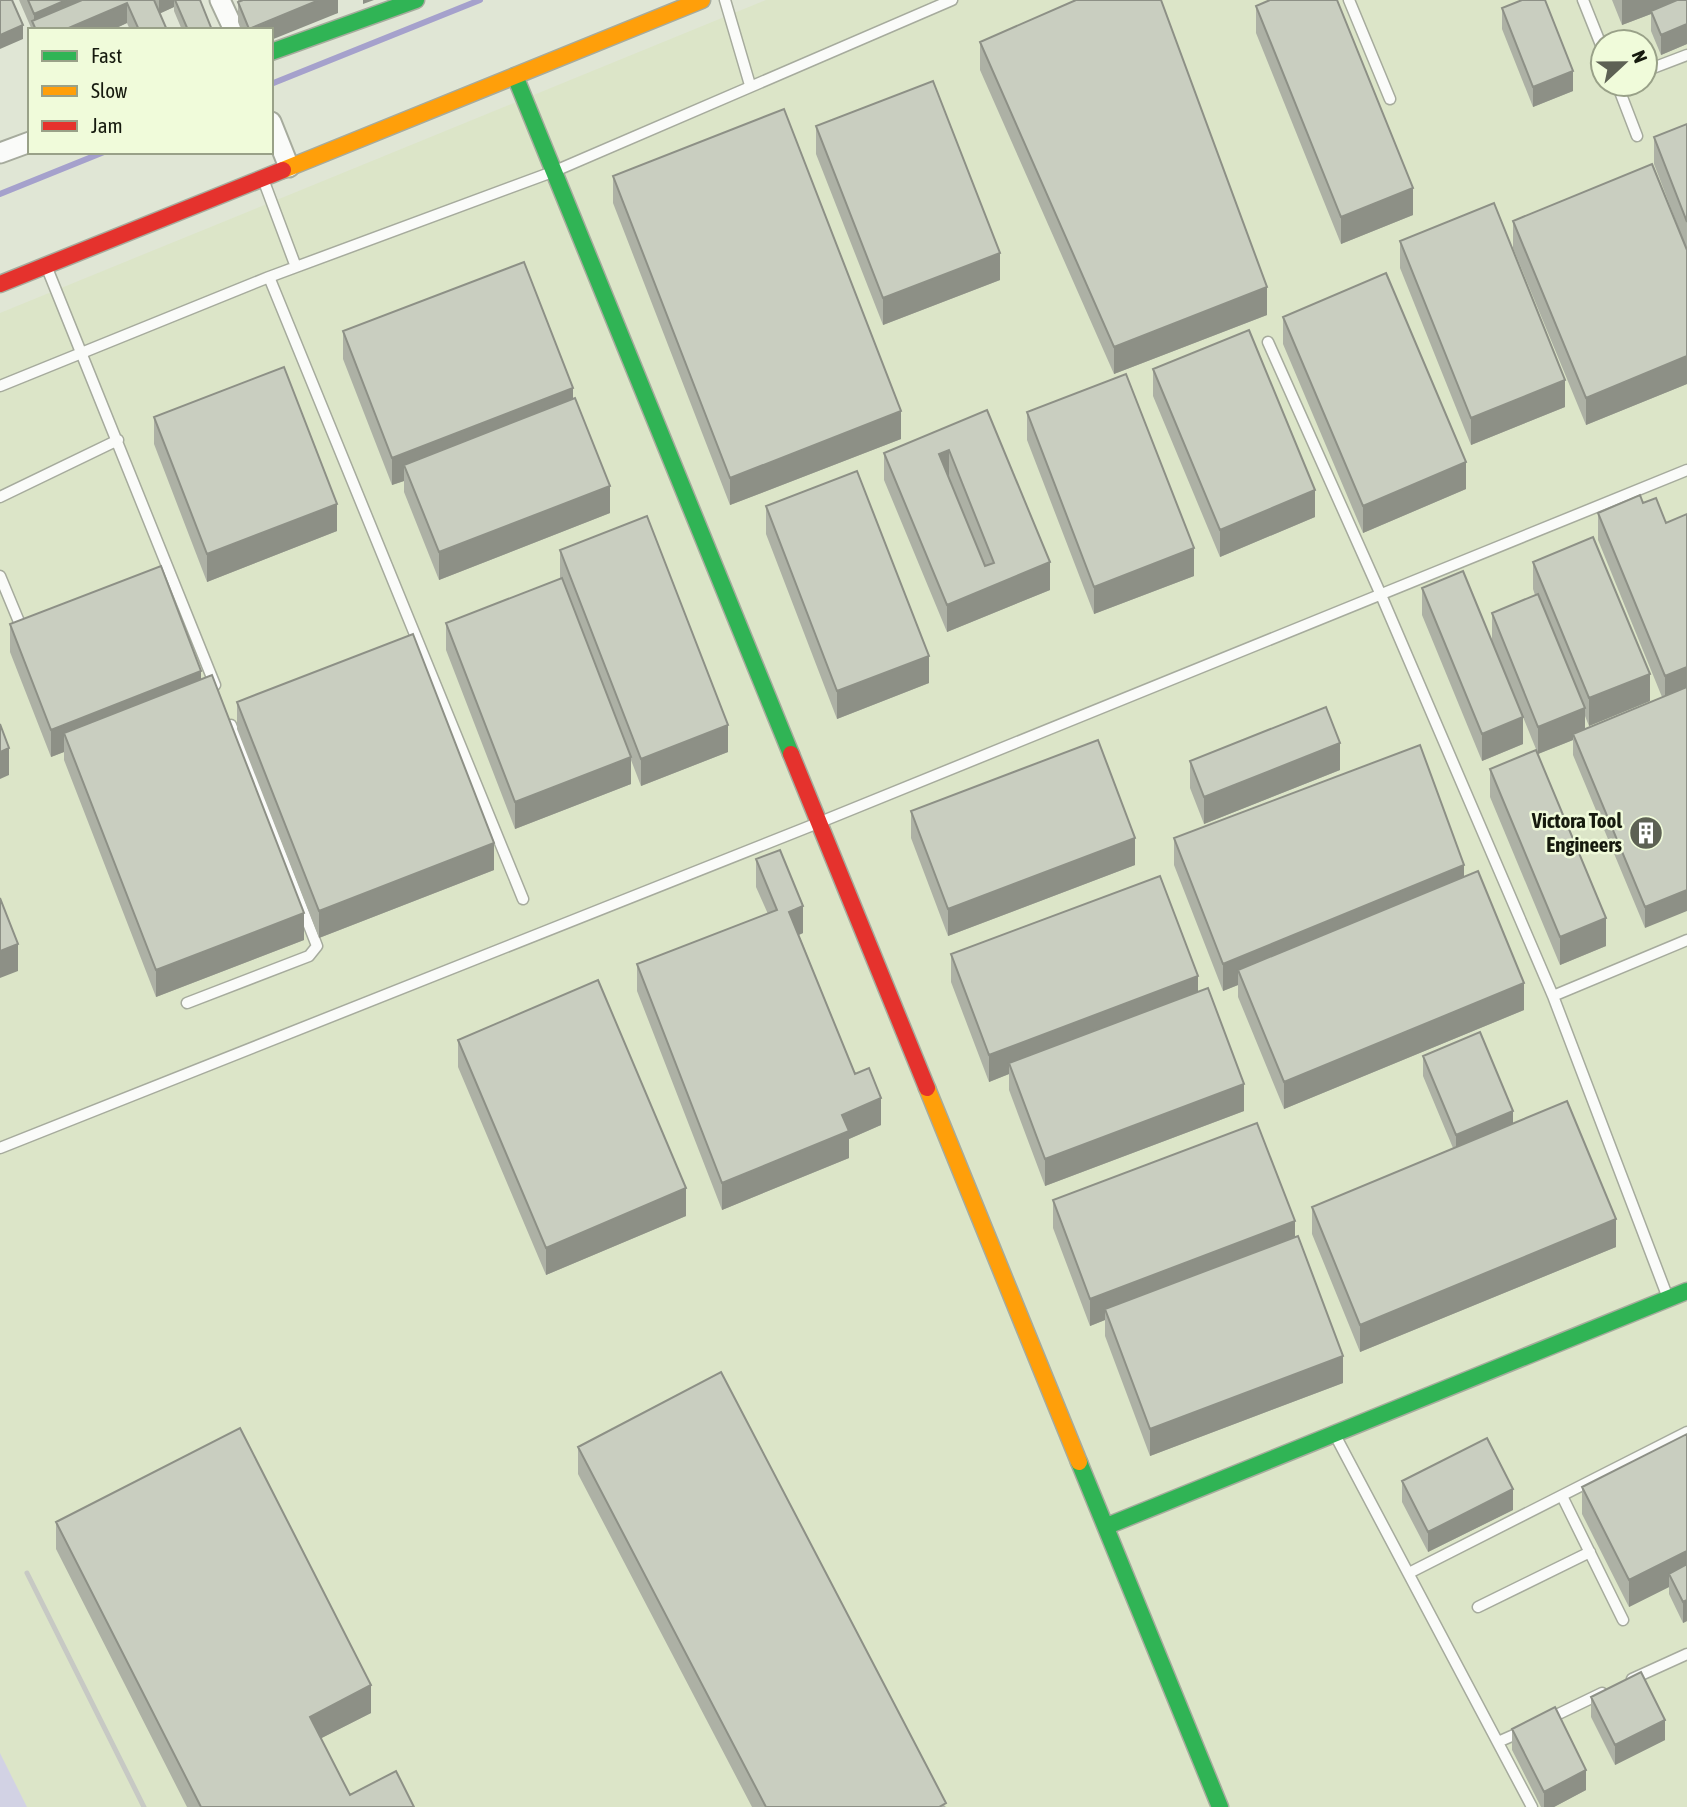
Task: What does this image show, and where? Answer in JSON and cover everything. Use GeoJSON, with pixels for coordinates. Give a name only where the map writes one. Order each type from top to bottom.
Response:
{"type":"FeatureCollection","features":[{"type":"Feature","properties":{"kind":"street"},"geometry":{"type":"LineString","coordinates":[[220,0],[233,28]]}},
{"type":"Feature","properties":{"kind":"street"},"geometry":{"type":"LineString","coordinates":[[273,51],[416,0]]}},
{"type":"Feature","properties":{"kind":"street"},"geometry":{"type":"LineString","coordinates":[[0,284],[702,0]]}},
{"type":"Feature","properties":{"kind":"street"},"geometry":{"type":"LineString","coordinates":[[515,76],[1220,1807]]}},
{"type":"Feature","properties":{"kind":"street"},"geometry":{"type":"LineString","coordinates":[[273,127],[289,167]]}},
{"type":"Feature","properties":{"kind":"street"},"geometry":{"type":"LineString","coordinates":[[0,153],[28,143]]}},
{"type":"Feature","properties":{"kind":"street"},"geometry":{"type":"LineString","coordinates":[[1107,1525],[1687,1291]]}},
{"type":"Feature","properties":{"kind":"lane"},"geometry":{"type":"LineString","coordinates":[[725,0],[750,85]]}},
{"type":"Feature","properties":{"kind":"lane"},"geometry":{"type":"LineString","coordinates":[[0,386],[269,277],[555,171],[952,0]]}},
{"type":"Feature","properties":{"kind":"lane"},"geometry":{"type":"LineString","coordinates":[[1349,0],[1390,99]]}},
{"type":"Feature","properties":{"kind":"lane"},"geometry":{"type":"LineString","coordinates":[[1583,0],[1594,28]]}},
{"type":"Feature","properties":{"kind":"lane"},"geometry":{"type":"LineString","coordinates":[[1659,66],[1687,55]]}},
{"type":"Feature","properties":{"kind":"lane"},"geometry":{"type":"LineString","coordinates":[[1622,98],[1637,136]]}},
{"type":"Feature","properties":{"kind":"lane"},"geometry":{"type":"LineString","coordinates":[[263,178],[296,267]]}},
{"type":"Feature","properties":{"kind":"lane"},"geometry":{"type":"LineString","coordinates":[[46,266],[220,696]]}},
{"type":"Feature","properties":{"kind":"lane"},"geometry":{"type":"LineString","coordinates":[[269,277],[523,900]]}},
{"type":"Feature","properties":{"kind":"lane"},"geometry":{"type":"LineString","coordinates":[[1268,342],[1381,595],[1553,996],[1668,1299]]}},
{"type":"Feature","properties":{"kind":"lane"},"geometry":{"type":"LineString","coordinates":[[0,497],[118,440]]}},
{"type":"Feature","properties":{"kind":"lane"},"geometry":{"type":"LineString","coordinates":[[0,1148],[818,823],[1687,470]]}},
{"type":"Feature","properties":{"kind":"lane"},"geometry":{"type":"LineString","coordinates":[[0,576],[22,629]]}},
{"type":"Feature","properties":{"kind":"lane"},"geometry":{"type":"LineString","coordinates":[[187,1003],[309,956],[317,946],[225,709]]}},
{"type":"Feature","properties":{"kind":"lane"},"geometry":{"type":"LineString","coordinates":[[1553,996],[1687,940]]}},
{"type":"Feature","properties":{"kind":"lane"},"geometry":{"type":"LineString","coordinates":[[1409,1573],[1687,1433]]}},
{"type":"Feature","properties":{"kind":"lane"},"geometry":{"type":"LineString","coordinates":[[1335,1434],[1532,1807]]}},
{"type":"Feature","properties":{"kind":"lane"},"geometry":{"type":"LineString","coordinates":[[1562,1496],[1623,1620]]}},
{"type":"Feature","properties":{"kind":"lane"},"geometry":{"type":"LineString","coordinates":[[1478,1607],[1590,1552]]}},
{"type":"Feature","properties":{"kind":"lane"},"geometry":{"type":"LineString","coordinates":[[1624,1683],[1687,1654]]}},
{"type":"Feature","properties":{"kind":"lane"},"geometry":{"type":"LineString","coordinates":[[1499,1742],[1612,1689]]}},
{"type":"Feature","properties":{"kind":"shaded area"},"geometry":{"type":"Polygon","coordinates":[[[766,0],[1687,0],[1687,1807],[0,1807],[0,313],[766,0]]]}},
{"type":"Feature","properties":{"kind":"shaded area"},"geometry":{"type":"Polygon","coordinates":[[[0,1753],[27,1807],[0,1807],[0,1753]]]}},
{"type":"Feature","properties":{"kind":"building"},"geometry":{"type":"Polygon","coordinates":[[[0,0],[12,0],[23,25],[0,35],[0,0]]]}},
{"type":"Feature","properties":{"kind":"building"},"geometry":{"type":"Polygon","coordinates":[[[28,0],[66,0],[34,14],[28,0]]]}},
{"type":"Feature","properties":{"kind":"building"},"geometry":{"type":"Polygon","coordinates":[[[82,0],[154,0],[166,28],[138,28],[127,3],[69,28],[35,28],[32,21],[82,0]]]}},
{"type":"Feature","properties":{"kind":"building"},"geometry":{"type":"Polygon","coordinates":[[[175,0],[200,0],[211,28],[187,28],[175,0]]]}},
{"type":"Feature","properties":{"kind":"building"},"geometry":{"type":"Polygon","coordinates":[[[319,0],[251,28],[249,28],[238,2],[319,0]]]}},
{"type":"Feature","properties":{"kind":"building"},"geometry":{"type":"Polygon","coordinates":[[[1076,0],[1161,0],[1267,287],[1114,347],[980,42],[1076,0]]]}},
{"type":"Feature","properties":{"kind":"building"},"geometry":{"type":"Polygon","coordinates":[[[1270,0],[1337,0],[1413,188],[1341,217],[1256,6],[1270,0]]]}},
{"type":"Feature","properties":{"kind":"building"},"geometry":{"type":"Polygon","coordinates":[[[1522,0],[1545,0],[1573,71],[1533,87],[1502,8],[1522,0]]]}},
{"type":"Feature","properties":{"kind":"building"},"geometry":{"type":"Polygon","coordinates":[[[1677,0],[1687,0],[1687,24],[1661,35],[1651,11],[1677,0]]]}},
{"type":"Feature","properties":{"kind":"building"},"geometry":{"type":"Polygon","coordinates":[[[933,81],[1000,253],[883,298],[816,126],[933,81]]]}},
{"type":"Feature","properties":{"kind":"building"},"geometry":{"type":"Polygon","coordinates":[[[784,109],[901,411],[730,478],[613,176],[784,109]]]}},
{"type":"Feature","properties":{"kind":"building"},"geometry":{"type":"Polygon","coordinates":[[[1687,124],[1687,222],[1654,137],[1687,124]]]}},
{"type":"Feature","properties":{"kind":"building"},"geometry":{"type":"Polygon","coordinates":[[[1652,164],[1687,250],[1687,356],[1586,398],[1513,221],[1652,164]]]}},
{"type":"Feature","properties":{"kind":"building"},"geometry":{"type":"Polygon","coordinates":[[[1494,203],[1565,380],[1471,418],[1400,241],[1494,203]]]}},
{"type":"Feature","properties":{"kind":"building"},"geometry":{"type":"Polygon","coordinates":[[[524,262],[573,388],[392,458],[343,331],[524,262]]]}},
{"type":"Feature","properties":{"kind":"building"},"geometry":{"type":"Polygon","coordinates":[[[1386,273],[1466,462],[1363,506],[1283,317],[1386,273]]]}},
{"type":"Feature","properties":{"kind":"building"},"geometry":{"type":"Polygon","coordinates":[[[1249,330],[1315,490],[1220,530],[1153,369],[1249,330]]]}},
{"type":"Feature","properties":{"kind":"building"},"geometry":{"type":"Polygon","coordinates":[[[284,367],[337,504],[207,554],[154,417],[284,367]]]}},
{"type":"Feature","properties":{"kind":"building"},"geometry":{"type":"Polygon","coordinates":[[[1126,374],[1194,548],[1094,587],[1027,412],[1126,374]]]}},
{"type":"Feature","properties":{"kind":"building"},"geometry":{"type":"Polygon","coordinates":[[[575,398],[610,486],[439,552],[404,465],[575,398]]]}},
{"type":"Feature","properties":{"kind":"building"},"geometry":{"type":"Polygon","coordinates":[[[987,410],[1050,562],[947,605],[884,453],[987,410]],[[949,450],[939,454],[985,566],[994,563],[949,450]]]}},
{"type":"Feature","properties":{"kind":"building"},"geometry":{"type":"Polygon","coordinates":[[[857,471],[929,656],[837,691],[766,506],[857,471]]]}},
{"type":"Feature","properties":{"kind":"building"},"geometry":{"type":"Polygon","coordinates":[[[1640,495],[1643,503],[1656,498],[1666,523],[1687,514],[1687,667],[1665,676],[1598,513],[1640,495]]]}},
{"type":"Feature","properties":{"kind":"building"},"geometry":{"type":"Polygon","coordinates":[[[647,516],[728,725],[641,759],[560,550],[647,516]]]}},
{"type":"Feature","properties":{"kind":"building"},"geometry":{"type":"Polygon","coordinates":[[[1593,537],[1650,674],[1589,698],[1533,562],[1593,537]]]}},
{"type":"Feature","properties":{"kind":"building"},"geometry":{"type":"Polygon","coordinates":[[[161,566],[201,671],[51,730],[10,624],[161,566]]]}},
{"type":"Feature","properties":{"kind":"building"},"geometry":{"type":"Polygon","coordinates":[[[1463,571],[1523,717],[1482,734],[1422,588],[1463,571]]]}},
{"type":"Feature","properties":{"kind":"building"},"geometry":{"type":"Polygon","coordinates":[[[562,578],[631,757],[515,802],[446,623],[562,578]]]}},
{"type":"Feature","properties":{"kind":"building"},"geometry":{"type":"Polygon","coordinates":[[[1538,594],[1585,708],[1538,727],[1492,613],[1538,594]]]}},
{"type":"Feature","properties":{"kind":"building"},"geometry":{"type":"Polygon","coordinates":[[[413,634],[494,843],[319,911],[237,702],[413,634]]]}},
{"type":"Feature","properties":{"kind":"building"},"geometry":{"type":"Polygon","coordinates":[[[212,675],[304,913],[156,970],[64,733],[212,675]]]}},
{"type":"Feature","properties":{"kind":"building","name":"Victora Tool Engineers"},"geometry":{"type":"Polygon","coordinates":[[[1687,687],[1687,890],[1645,907],[1573,734],[1687,687]]]}},
{"type":"Feature","properties":{"kind":"building"},"geometry":{"type":"Polygon","coordinates":[[[1326,707],[1340,743],[1204,797],[1190,761],[1326,707]]]}},
{"type":"Feature","properties":{"kind":"building"},"geometry":{"type":"Polygon","coordinates":[[[0,724],[9,748],[0,752],[0,724]]]}},
{"type":"Feature","properties":{"kind":"building"},"geometry":{"type":"Polygon","coordinates":[[[1098,740],[1135,838],[948,909],[911,811],[1098,740]]]}},
{"type":"Feature","properties":{"kind":"building"},"geometry":{"type":"Polygon","coordinates":[[[1420,745],[1464,865],[1223,964],[1174,838],[1420,745]]]}},
{"type":"Feature","properties":{"kind":"building"},"geometry":{"type":"Polygon","coordinates":[[[1536,750],[1606,918],[1560,937],[1490,769],[1536,750]]]}},
{"type":"Feature","properties":{"kind":"building"},"geometry":{"type":"Polygon","coordinates":[[[780,850],[803,906],[789,912],[855,1074],[869,1068],[881,1098],[842,1115],[849,1131],[722,1183],[637,964],[777,910],[756,859],[780,850]]]}},
{"type":"Feature","properties":{"kind":"building"},"geometry":{"type":"Polygon","coordinates":[[[1478,871],[1524,983],[1284,1082],[1238,970],[1478,871]]]}},
{"type":"Feature","properties":{"kind":"building"},"geometry":{"type":"Polygon","coordinates":[[[1160,876],[1198,976],[989,1055],[951,954],[1160,876]]]}},
{"type":"Feature","properties":{"kind":"building"},"geometry":{"type":"Polygon","coordinates":[[[0,898],[18,944],[0,951],[0,898]]]}},
{"type":"Feature","properties":{"kind":"building"},"geometry":{"type":"Polygon","coordinates":[[[598,980],[686,1188],[546,1248],[458,1040],[598,980]]]}},
{"type":"Feature","properties":{"kind":"building"},"geometry":{"type":"Polygon","coordinates":[[[1208,988],[1244,1084],[1045,1159],[1009,1063],[1208,988]]]}},
{"type":"Feature","properties":{"kind":"building"},"geometry":{"type":"Polygon","coordinates":[[[1480,1032],[1513,1111],[1456,1135],[1423,1056],[1480,1032]]]}},
{"type":"Feature","properties":{"kind":"building"},"geometry":{"type":"Polygon","coordinates":[[[1567,1101],[1616,1219],[1360,1325],[1312,1207],[1567,1101]]]}},
{"type":"Feature","properties":{"kind":"building"},"geometry":{"type":"Polygon","coordinates":[[[1257,1123],[1295,1221],[1090,1299],[1053,1200],[1257,1123]]]}},
{"type":"Feature","properties":{"kind":"building"},"geometry":{"type":"Polygon","coordinates":[[[1298,1236],[1343,1356],[1150,1429],[1105,1309],[1298,1236]]]}},
{"type":"Feature","properties":{"kind":"building"},"geometry":{"type":"Polygon","coordinates":[[[721,1372],[946,1803],[939,1807],[766,1807],[578,1447],[721,1372]]]}},
{"type":"Feature","properties":{"kind":"building"},"geometry":{"type":"Polygon","coordinates":[[[240,1428],[371,1685],[310,1717],[350,1795],[396,1771],[414,1807],[201,1807],[56,1522],[240,1428]]]}},
{"type":"Feature","properties":{"kind":"building"},"geometry":{"type":"Polygon","coordinates":[[[1687,1434],[1687,1551],[1629,1580],[1582,1487],[1687,1434]]]}},
{"type":"Feature","properties":{"kind":"building"},"geometry":{"type":"Polygon","coordinates":[[[1487,1438],[1513,1489],[1428,1532],[1402,1481],[1487,1438]]]}},
{"type":"Feature","properties":{"kind":"building"},"geometry":{"type":"Polygon","coordinates":[[[1687,1564],[1687,1600],[1683,1602],[1669,1574],[1687,1564]]]}},
{"type":"Feature","properties":{"kind":"building"},"geometry":{"type":"Polygon","coordinates":[[[1641,1672],[1665,1720],[1615,1745],[1591,1697],[1641,1672]]]}},
{"type":"Feature","properties":{"kind":"building"},"geometry":{"type":"Polygon","coordinates":[[[1555,1707],[1586,1770],[1544,1792],[1512,1729],[1555,1707]]]}},
{"type":"Feature","properties":{"kind":"waterway"},"geometry":{"type":"LineString","coordinates":[[273,83],[480,0]]}},
{"type":"Feature","properties":{"kind":"waterway"},"geometry":{"type":"LineString","coordinates":[[0,194],[99,154]]}},
{"type":"Feature","properties":{"kind":"railway"},"geometry":{"type":"LineString","coordinates":[[27,1573],[144,1807]]}},
{"type":"Feature","properties":{"kind":"traffic: fast"},"geometry":{"type":"LineString","coordinates":[[273,51],[416,0]]}},
{"type":"Feature","properties":{"kind":"traffic: fast"},"geometry":{"type":"LineString","coordinates":[[515,76],[791,754]]}},
{"type":"Feature","properties":{"kind":"traffic: fast"},"geometry":{"type":"LineString","coordinates":[[1107,1526],[1687,1291]]}},
{"type":"Feature","properties":{"kind":"traffic: fast"},"geometry":{"type":"LineString","coordinates":[[1079,1462],[1220,1807]]}},
{"type":"Feature","properties":{"kind":"traffic: slow"},"geometry":{"type":"LineString","coordinates":[[283,170],[702,0]]}},
{"type":"Feature","properties":{"kind":"traffic: slow"},"geometry":{"type":"LineString","coordinates":[[927,1088],[1079,1462]]}},
{"type":"Feature","properties":{"kind":"traffic: jam"},"geometry":{"type":"LineString","coordinates":[[0,284],[283,170]]}},
{"type":"Feature","properties":{"kind":"traffic: jam"},"geometry":{"type":"LineString","coordinates":[[791,754],[927,1088]]}},
{"type":"Feature","properties":{"kind":"place","name":"Victora Tool Engineers"},"geometry":{"type":"Point","coordinates":[1646,833]}}]}
